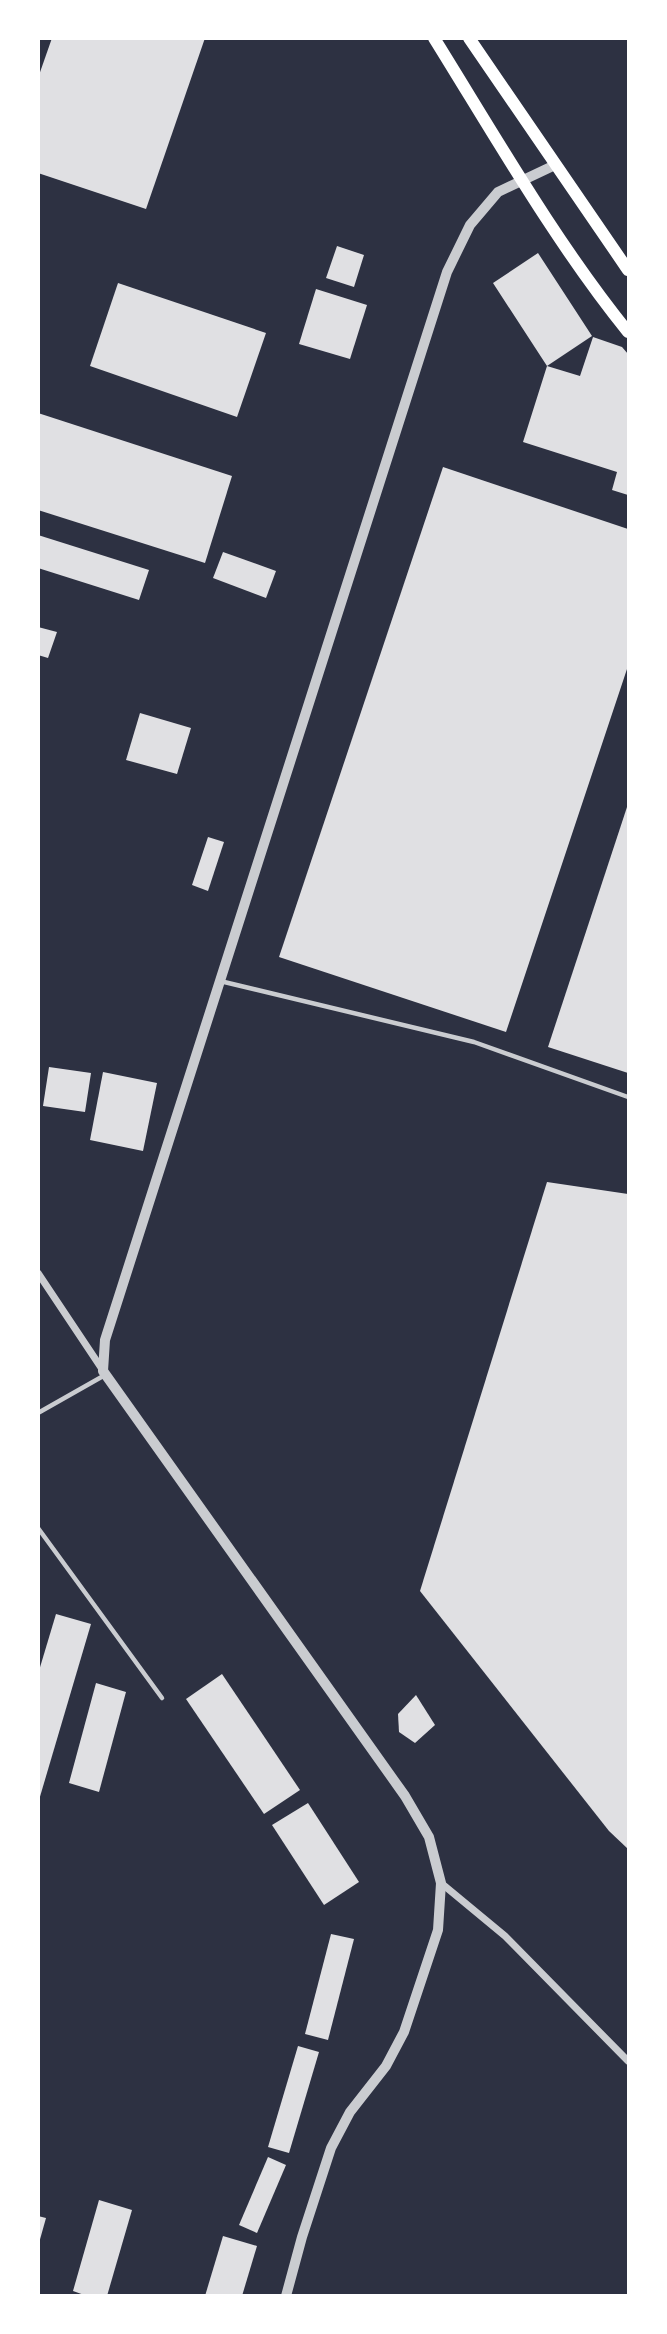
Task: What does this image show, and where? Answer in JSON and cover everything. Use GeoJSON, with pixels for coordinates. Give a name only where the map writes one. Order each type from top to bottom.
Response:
{"type":"FeatureCollection","features":[{"type":"Feature","properties":{"kind":"main road"},"geometry":{"type":"LineString","coordinates":[[434,38],[521,179],[628,332]]}},
{"type":"Feature","properties":{"kind":"main road"},"geometry":{"type":"LineString","coordinates":[[469,38],[628,270]]}},
{"type":"Feature","properties":{"kind":"street"},"geometry":{"type":"LineString","coordinates":[[105,1373],[105,1340],[447,271],[470,225],[498,192],[555,165]]}},
{"type":"Feature","properties":{"kind":"street"},"geometry":{"type":"LineString","coordinates":[[38,1273],[105,1373],[405,1796],[429,1837],[441,1883],[438,1930],[404,2032],[386,2066],[350,2112],[331,2148],[286,2295]]}},
{"type":"Feature","properties":{"kind":"street"},"geometry":{"type":"LineString","coordinates":[[441,1883],[505,1936],[628,2061]]}},
{"type":"Feature","properties":{"kind":"lane"},"geometry":{"type":"LineString","coordinates":[[220,981],[474,1042],[628,1097]]}},
{"type":"Feature","properties":{"kind":"lane"},"geometry":{"type":"LineString","coordinates":[[38,1413],[105,1373]]}},
{"type":"Feature","properties":{"kind":"lane"},"geometry":{"type":"LineString","coordinates":[[38,1528],[162,1698]]}},
{"type":"Feature","properties":{"kind":"building"},"geometry":{"type":"Polygon","coordinates":[[[52,38],[205,38],[146,209],[38,173],[38,78],[52,38]]]}},
{"type":"Feature","properties":{"kind":"building"},"geometry":{"type":"Polygon","coordinates":[[[337,246],[364,255],[354,287],[326,278],[337,246]]]}},
{"type":"Feature","properties":{"kind":"building"},"geometry":{"type":"Polygon","coordinates":[[[538,253],[592,336],[547,366],[493,283],[538,253]]]}},
{"type":"Feature","properties":{"kind":"building"},"geometry":{"type":"Polygon","coordinates":[[[118,283],[266,333],[237,417],[90,366],[118,283]]]}},
{"type":"Feature","properties":{"kind":"building"},"geometry":{"type":"Polygon","coordinates":[[[316,289],[367,305],[350,359],[299,344],[316,289]]]}},
{"type":"Feature","properties":{"kind":"building"},"geometry":{"type":"Polygon","coordinates":[[[593,337],[622,347],[628,354],[628,495],[612,490],[617,472],[523,442],[547,366],[580,376],[593,337]]]}},
{"type":"Feature","properties":{"kind":"building"},"geometry":{"type":"Polygon","coordinates":[[[38,413],[232,476],[205,563],[38,510],[38,413]]]}},
{"type":"Feature","properties":{"kind":"building"},"geometry":{"type":"Polygon","coordinates":[[[443,467],[628,529],[628,666],[506,1032],[279,957],[443,467]]]}},
{"type":"Feature","properties":{"kind":"building"},"geometry":{"type":"Polygon","coordinates":[[[38,535],[149,570],[139,600],[38,568],[38,535]]]}},
{"type":"Feature","properties":{"kind":"building"},"geometry":{"type":"Polygon","coordinates":[[[223,552],[276,571],[266,598],[213,578],[223,552]]]}},
{"type":"Feature","properties":{"kind":"building"},"geometry":{"type":"Polygon","coordinates":[[[38,627],[57,632],[48,658],[38,655],[38,627]]]}},
{"type":"Feature","properties":{"kind":"building"},"geometry":{"type":"Polygon","coordinates":[[[140,713],[191,728],[177,774],[126,760],[140,713]]]}},
{"type":"Feature","properties":{"kind":"building"},"geometry":{"type":"Polygon","coordinates":[[[628,804],[628,1073],[548,1047],[628,804]]]}},
{"type":"Feature","properties":{"kind":"building"},"geometry":{"type":"Polygon","coordinates":[[[208,837],[224,842],[208,891],[192,885],[208,837]]]}},
{"type":"Feature","properties":{"kind":"building"},"geometry":{"type":"Polygon","coordinates":[[[49,1067],[91,1073],[85,1112],[43,1106],[49,1067]]]}},
{"type":"Feature","properties":{"kind":"building"},"geometry":{"type":"Polygon","coordinates":[[[103,1072],[157,1083],[143,1151],[90,1140],[103,1072]]]}},
{"type":"Feature","properties":{"kind":"building"},"geometry":{"type":"Polygon","coordinates":[[[547,1182],[628,1194],[628,1849],[609,1831],[420,1591],[547,1182]]]}},
{"type":"Feature","properties":{"kind":"building"},"geometry":{"type":"Polygon","coordinates":[[[56,1614],[91,1624],[39,1800],[38,1674],[56,1614]]]}},
{"type":"Feature","properties":{"kind":"building"},"geometry":{"type":"Polygon","coordinates":[[[222,1674],[300,1790],[264,1814],[186,1699],[222,1674]]]}},
{"type":"Feature","properties":{"kind":"building"},"geometry":{"type":"Polygon","coordinates":[[[96,1683],[126,1692],[99,1792],[69,1783],[96,1683]]]}},
{"type":"Feature","properties":{"kind":"building"},"geometry":{"type":"Polygon","coordinates":[[[416,1695],[435,1725],[415,1743],[399,1732],[398,1714],[416,1695]]]}},
{"type":"Feature","properties":{"kind":"building"},"geometry":{"type":"Polygon","coordinates":[[[308,1803],[359,1882],[324,1905],[272,1825],[308,1803]]]}},
{"type":"Feature","properties":{"kind":"building"},"geometry":{"type":"Polygon","coordinates":[[[331,1934],[354,1939],[328,2040],[305,2034],[331,1934]]]}},
{"type":"Feature","properties":{"kind":"building"},"geometry":{"type":"Polygon","coordinates":[[[298,2046],[319,2052],[289,2153],[268,2147],[298,2046]]]}},
{"type":"Feature","properties":{"kind":"building"},"geometry":{"type":"Polygon","coordinates":[[[268,2157],[286,2165],[257,2233],[239,2225],[268,2157]]]}},
{"type":"Feature","properties":{"kind":"building"},"geometry":{"type":"Polygon","coordinates":[[[99,2200],[132,2210],[107,2296],[87,2296],[73,2291],[99,2200]]]}},
{"type":"Feature","properties":{"kind":"building"},"geometry":{"type":"Polygon","coordinates":[[[38,2216],[46,2218],[39,2243],[38,2243],[38,2216]]]}},
{"type":"Feature","properties":{"kind":"building"},"geometry":{"type":"Polygon","coordinates":[[[223,2236],[257,2246],[242,2296],[205,2296],[223,2236]]]}}]}
